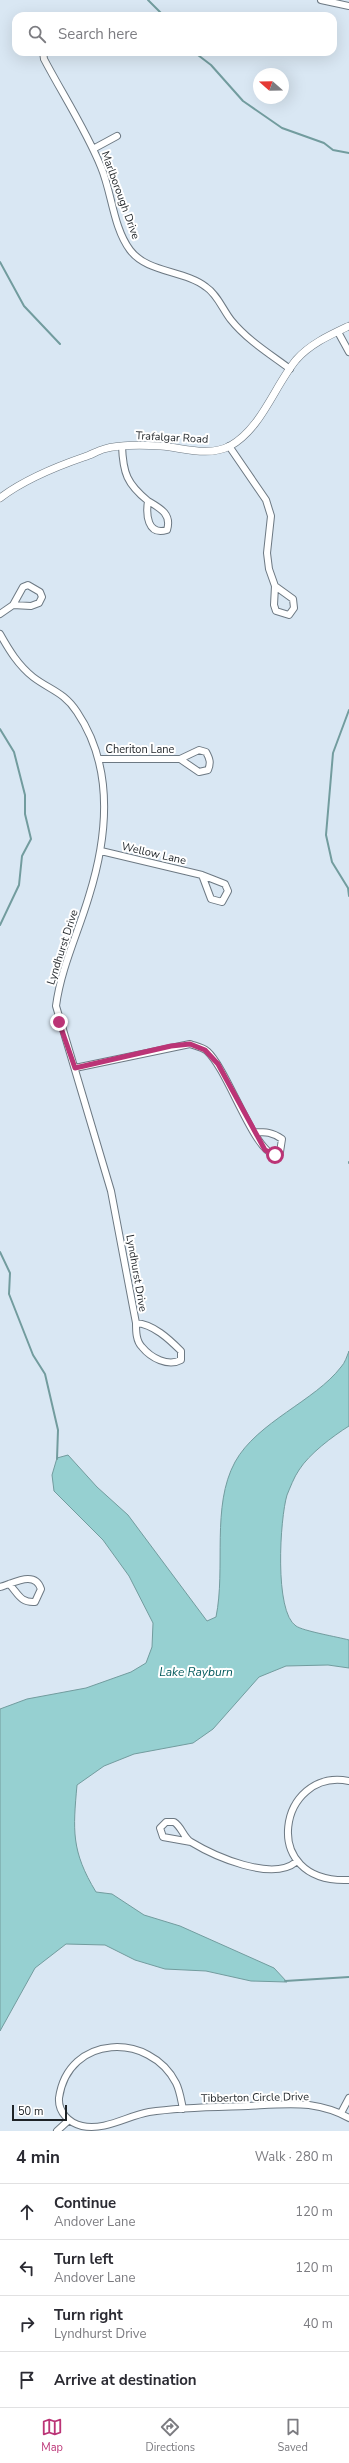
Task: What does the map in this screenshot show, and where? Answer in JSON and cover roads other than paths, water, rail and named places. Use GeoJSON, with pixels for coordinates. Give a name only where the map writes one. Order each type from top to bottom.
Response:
{"type":"FeatureCollection","features":[{"type":"Feature","properties":{"kind":"street"},"geometry":{"type":"LineString","coordinates":[[321,0],[349,6]]}},
{"type":"Feature","properties":{"kind":"street","name":"Marlborough Drive"},"geometry":{"type":"LineString","coordinates":[[44,56],[102,168],[121,231],[130,250],[147,264],[189,277],[207,287],[236,325],[290,369]]}},
{"type":"Feature","properties":{"kind":"street"},"geometry":{"type":"LineString","coordinates":[[93,149],[117,136]]}},
{"type":"Feature","properties":{"kind":"street","name":"Trafalgar Road"},"geometry":{"type":"LineString","coordinates":[[0,498],[22,483],[45,472],[104,449],[122,446],[162,446],[190,451],[210,451],[229,446],[251,428],[290,369],[305,351],[320,340],[349,326]]}},
{"type":"Feature","properties":{"kind":"street"},"geometry":{"type":"LineString","coordinates":[[338,332],[349,352]]}},
{"type":"Feature","properties":{"kind":"street"},"geometry":{"type":"LineString","coordinates":[[122,446],[126,476],[133,488],[148,501],[163,509],[169,523],[167,530],[155,530],[149,525],[147,520],[148,501]]}},
{"type":"Feature","properties":{"kind":"street"},"geometry":{"type":"LineString","coordinates":[[229,446],[266,500],[271,516],[267,553],[269,569],[275,586],[274,605],[276,611],[289,615],[294,608],[293,599],[275,586]]}},
{"type":"Feature","properties":{"kind":"street"},"geometry":{"type":"LineString","coordinates":[[0,614],[13,605],[23,587],[28,585],[40,592],[42,597],[39,603],[31,606],[13,605]]}},
{"type":"Feature","properties":{"kind":"street","name":"Lyndhurst Drive"},"geometry":{"type":"LineString","coordinates":[[0,634],[19,664],[34,678],[68,698],[78,713],[100,759],[104,790],[101,851],[89,896],[59,984],[56,1006],[110,1191],[136,1323],[137,1337],[142,1347],[164,1363],[173,1364],[181,1360],[181,1350],[172,1342],[145,1324],[136,1323]]}},
{"type":"Feature","properties":{"kind":"street","name":"Cheriton Lane"},"geometry":{"type":"LineString","coordinates":[[100,759],[180,759],[199,750],[206,752],[210,759],[210,765],[208,770],[199,772],[180,759]]}},
{"type":"Feature","properties":{"kind":"street","name":"Wellow Lane"},"geometry":{"type":"LineString","coordinates":[[101,851],[202,875],[224,884],[228,890],[222,902],[211,899],[202,875]]}},
{"type":"Feature","properties":{"kind":"street"},"geometry":{"type":"LineString","coordinates":[[75,1068],[190,1044],[205,1050],[218,1064],[254,1132],[270,1154],[275,1155],[280,1152],[282,1139],[268,1131],[254,1132]]}},
{"type":"Feature","properties":{"kind":"street"},"geometry":{"type":"LineString","coordinates":[[0,1587],[19,1579],[35,1580],[40,1583],[41,1589],[35,1602],[28,1602],[22,1600],[9,1584]]}},
{"type":"Feature","properties":{"kind":"street"},"geometry":{"type":"LineString","coordinates":[[349,1781],[315,1784],[306,1791],[292,1809],[288,1831],[296,1862],[304,1869],[322,1878],[349,1880]]}},
{"type":"Feature","properties":{"kind":"street"},"geometry":{"type":"LineString","coordinates":[[191,1842],[174,1822],[166,1822],[160,1828],[163,1837],[191,1842],[240,1865],[258,1870],[286,1867],[296,1862]]}},
{"type":"Feature","properties":{"kind":"street"},"geometry":{"type":"LineString","coordinates":[[57,2131],[69,2120],[62,2112],[59,2100],[63,2080],[75,2063],[92,2052],[110,2047],[130,2048],[149,2056],[164,2068],[175,2081],[182,2109]]}},
{"type":"Feature","properties":{"kind":"street"},"geometry":{"type":"LineString","coordinates":[[341,2113],[349,2098]]}},
{"type":"Feature","properties":{"kind":"street","name":"Tibberton Circle Drive"},"geometry":{"type":"LineString","coordinates":[[69,2120],[82,2126],[99,2127],[149,2112],[182,2109],[309,2105],[341,2113],[349,2118]]}},
{"type":"Feature","properties":{"kind":"water","name":"Lake Rayburn"},"geometry":{"type":"Polygon","coordinates":[[[349,1351],[349,1426],[315,1452],[303,1464],[294,1479],[287,1495],[284,1507],[281,1564],[284,1603],[289,1617],[296,1626],[300,1628],[349,1640],[349,1668],[328,1665],[286,1666],[259,1677],[213,1729],[193,1743],[134,1754],[104,1766],[77,1785],[75,1828],[78,1852],[82,1864],[96,1892],[112,1894],[144,1915],[180,1926],[274,1968],[287,1982],[251,1981],[206,1971],[165,1969],[135,1960],[105,1945],[66,1944],[35,1968],[0,2031],[0,1709],[27,1699],[86,1688],[131,1672],[146,1663],[152,1647],[153,1623],[129,1576],[103,1540],[54,1491],[52,1475],[57,1458],[68,1455],[97,1487],[128,1515],[207,1621],[216,1617],[219,1598],[220,1538],[223,1498],[228,1479],[235,1462],[257,1435],[271,1423],[317,1391],[330,1379],[342,1365],[349,1351]]]}},
{"type":"Feature","properties":{"kind":"waterway"},"geometry":{"type":"LineString","coordinates":[[148,0],[160,12]]}},
{"type":"Feature","properties":{"kind":"waterway"},"geometry":{"type":"LineString","coordinates":[[199,56],[211,65],[243,101],[282,128],[324,143],[333,150],[349,153]]}},
{"type":"Feature","properties":{"kind":"waterway"},"geometry":{"type":"LineString","coordinates":[[0,262],[24,306],[60,344]]}},
{"type":"Feature","properties":{"kind":"waterway"},"geometry":{"type":"LineString","coordinates":[[349,710],[333,753],[326,835],[332,862],[348,888],[349,896]]}},
{"type":"Feature","properties":{"kind":"waterway"},"geometry":{"type":"LineString","coordinates":[[0,729],[14,752],[25,795],[25,814],[31,839],[22,856],[19,885],[0,925]]}},
{"type":"Feature","properties":{"kind":"waterway"},"geometry":{"type":"LineString","coordinates":[[0,1252],[10,1273],[9,1294],[33,1355],[45,1374],[58,1430],[57,1459]]}},
{"type":"Feature","properties":{"kind":"waterway"},"geometry":{"type":"LineString","coordinates":[[285,1981],[349,1977]]}}]}
